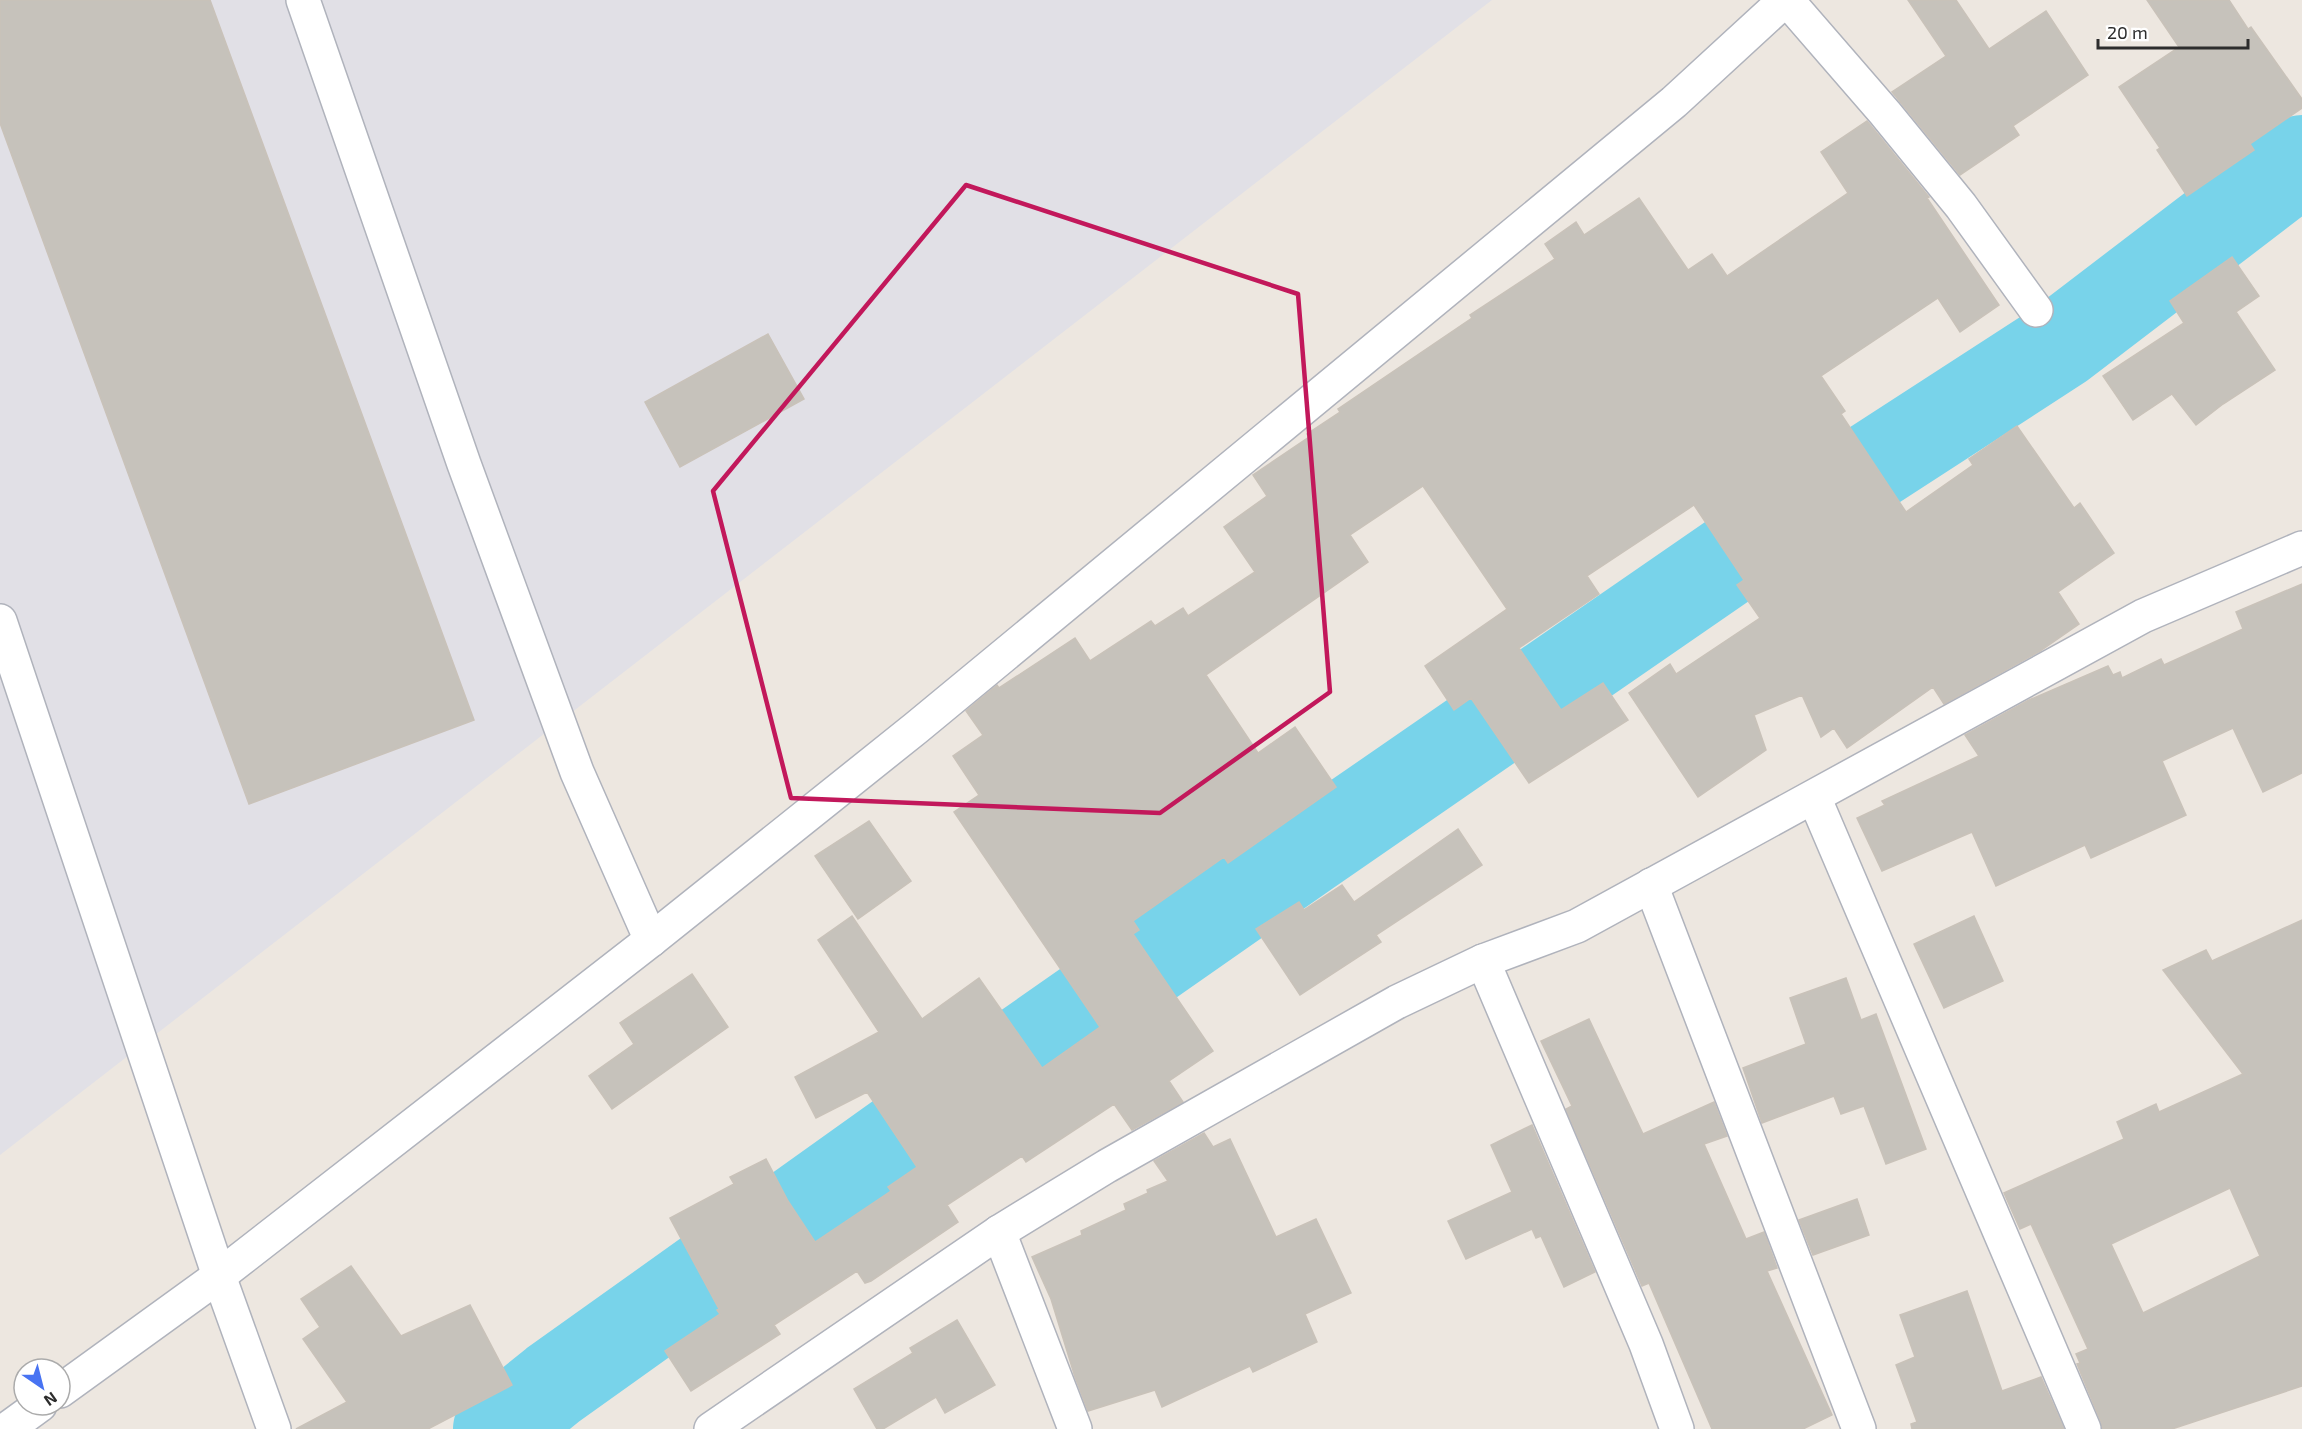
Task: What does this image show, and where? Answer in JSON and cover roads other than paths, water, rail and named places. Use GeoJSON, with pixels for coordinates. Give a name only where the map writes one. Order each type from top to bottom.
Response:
{"type":"FeatureCollection","features":[{"type":"Feature","properties":{"kind":"street"},"geometry":{"type":"LineString","coordinates":[[303,0],[460,452],[577,772],[651,940]]}},
{"type":"Feature","properties":{"kind":"street"},"geometry":{"type":"LineString","coordinates":[[72,1382],[219,1276],[651,940],[916,728],[1664,110],[1786,0],[1885,113],[1961,206],[2037,310]]}},
{"type":"Feature","properties":{"kind":"street"},"geometry":{"type":"LineString","coordinates":[[711,1429],[999,1232],[1107,1166],[1396,1002],[1484,961],[1577,926],[2144,616],[2302,548]]}},
{"type":"Feature","properties":{"kind":"street"},"geometry":{"type":"LineString","coordinates":[[0,621],[219,1276],[274,1429]]}},
{"type":"Feature","properties":{"kind":"street"},"geometry":{"type":"LineString","coordinates":[[1814,797],[2084,1429]]}},
{"type":"Feature","properties":{"kind":"street"},"geometry":{"type":"LineString","coordinates":[[1651,885],[1859,1429]]}},
{"type":"Feature","properties":{"kind":"street"},"geometry":{"type":"LineString","coordinates":[[1484,961],[1641,1333],[1677,1429]]}},
{"type":"Feature","properties":{"kind":"street"},"geometry":{"type":"LineString","coordinates":[[999,1232],[1075,1429]]}},
{"type":"Feature","properties":{"kind":"street"},"geometry":{"type":"LineString","coordinates":[[7,1429],[24,1417]]}},
{"type":"Feature","properties":{"kind":"waterway"},"geometry":{"type":"LineString","coordinates":[[498,1429],[554,1384],[987,1075],[1309,850],[1751,545],[2061,344],[2302,160]]}}]}
